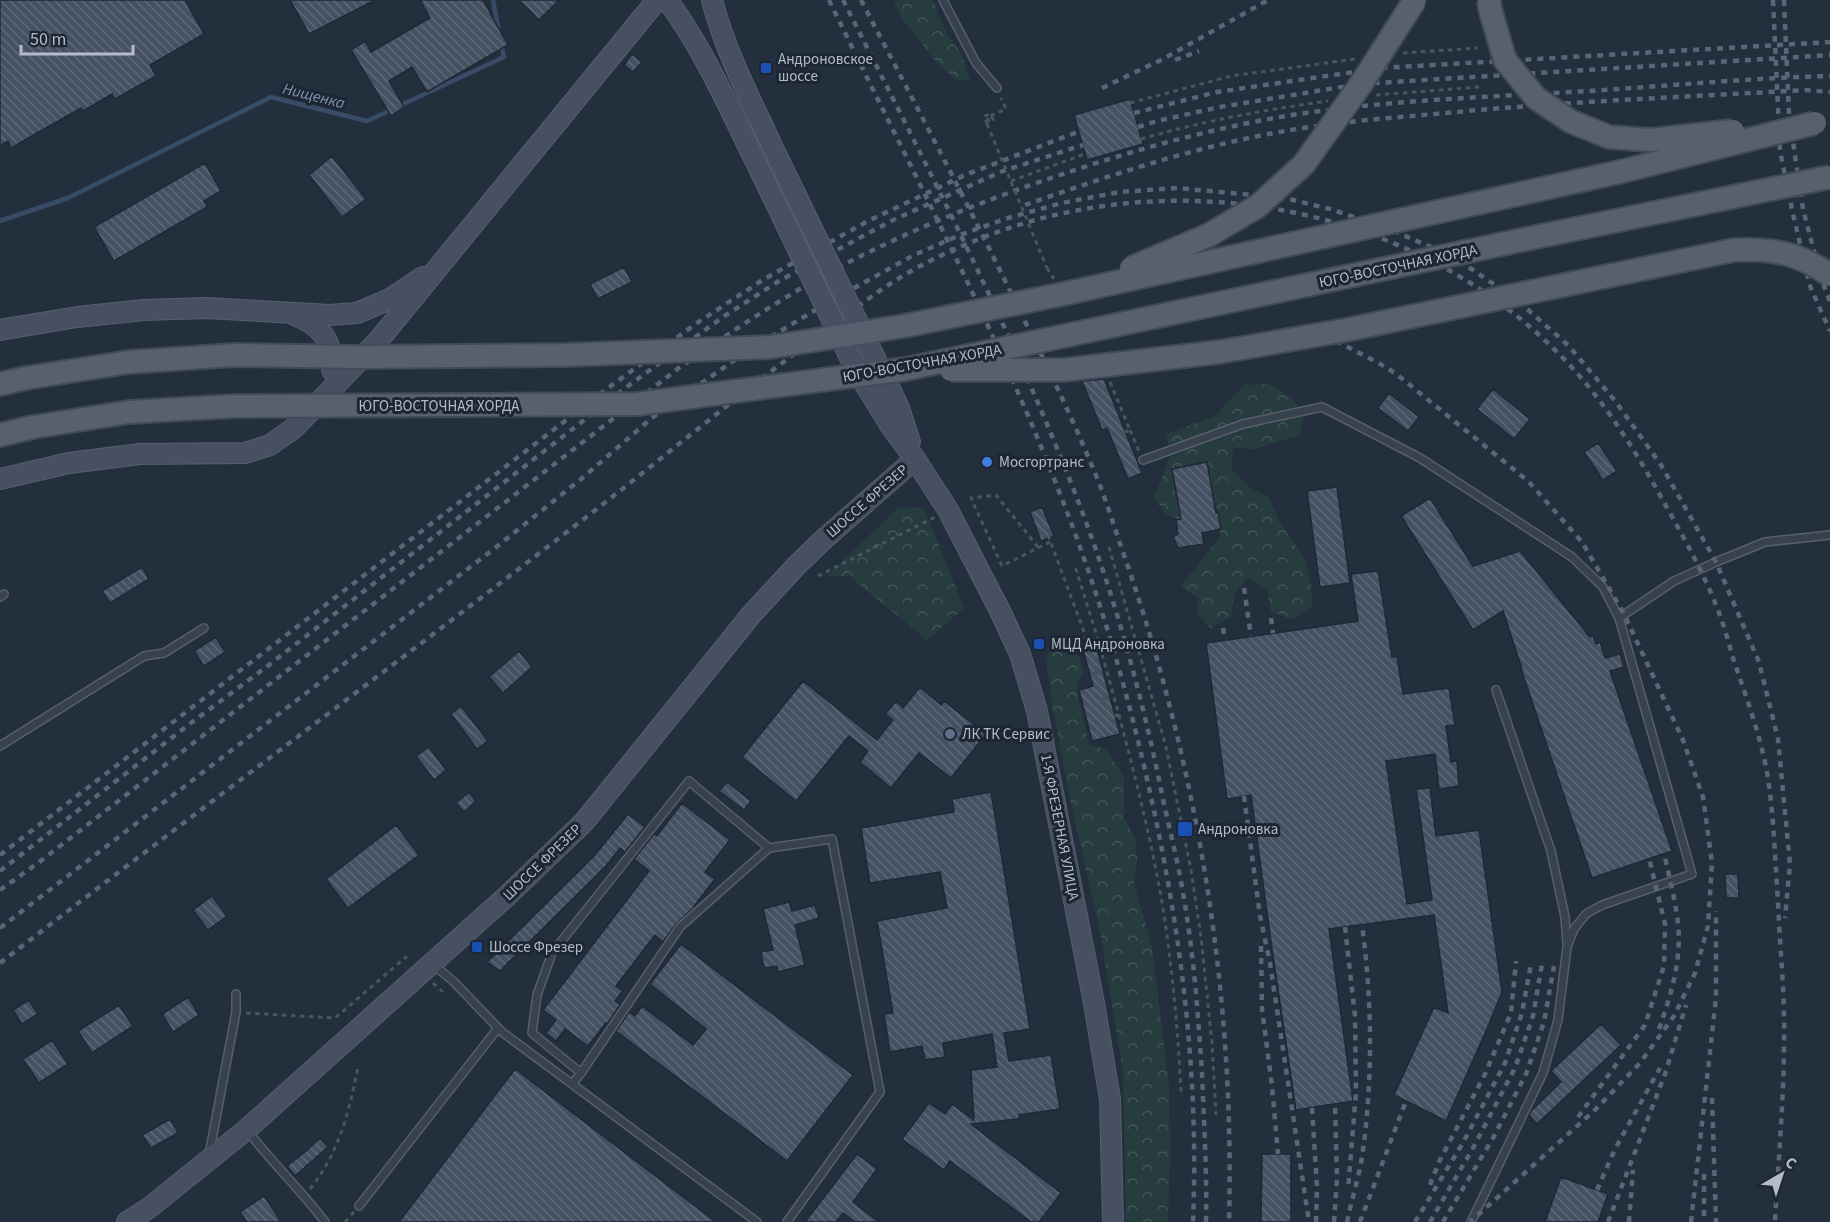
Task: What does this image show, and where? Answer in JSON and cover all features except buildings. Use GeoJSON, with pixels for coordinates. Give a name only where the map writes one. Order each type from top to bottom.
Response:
{"type":"FeatureCollection","features":[{"type":"Feature","properties":{"kind":"main road"},"geometry":{"type":"LineString","coordinates":[[1063,294],[1209,235],[1258,206],[1304,164],[1361,84],[1414,0]]}},
{"type":"Feature","properties":{"kind":"main road"},"geometry":{"type":"LineString","coordinates":[[1489,0],[1505,60],[1536,98],[1570,121],[1609,137],[1650,140],[1823,122]]}},
{"type":"Feature","properties":{"kind":"main road"},"geometry":{"type":"LineString","coordinates":[[0,384],[129,362],[234,355],[359,357],[566,355],[771,347],[904,326],[1063,294],[1619,172],[1823,122]]}},
{"type":"Feature","properties":{"kind":"main road","name":"ЮГО-ВОСТОЧНАЯ ХОРДА"},"geometry":{"type":"LineString","coordinates":[[0,435],[33,427],[129,412],[235,406],[637,404],[781,387],[906,369],[1830,177]]}},
{"type":"Feature","properties":{"kind":"main road"},"geometry":{"type":"LineString","coordinates":[[906,369],[1063,370],[1219,352],[1346,330],[1734,250],[1761,249],[1788,254],[1814,264],[1830,275]]}},
{"type":"Feature","properties":{"kind":"street"},"geometry":{"type":"LineString","coordinates":[[0,479],[69,463],[140,454],[245,453],[270,445],[294,428],[378,341],[657,0]]}},
{"type":"Feature","properties":{"kind":"street","name":"1-Я ФРЕЗЕРНАЯ УЛИЦА"},"geometry":{"type":"LineString","coordinates":[[667,0],[685,24],[709,66],[856,370],[948,510],[1020,654],[1037,711],[1095,1003],[1110,1099],[1113,1222]]}},
{"type":"Feature","properties":{"kind":"street","name":"1-Я ФРЕЗЕРНАЯ УЛИЦА"},"geometry":{"type":"LineString","coordinates":[[712,0],[742,80],[773,148],[898,408],[915,459]]}},
{"type":"Feature","properties":{"kind":"street"},"geometry":{"type":"LineString","coordinates":[[0,330],[77,317],[144,310],[206,308],[330,315],[357,312],[390,299],[440,266]]}},
{"type":"Feature","properties":{"kind":"street"},"geometry":{"type":"LineString","coordinates":[[286,312],[314,326],[331,346],[332,371],[323,398]]}},
{"type":"Feature","properties":{"kind":"street","name":"ШОССЕ ФРЕЗЕР"},"geometry":{"type":"LineString","coordinates":[[127,1222],[149,1208],[247,1129],[432,972],[584,822],[751,615],[796,565],[915,459]]}},
{"type":"Feature","properties":{"kind":"lane"},"geometry":{"type":"LineString","coordinates":[[943,0],[976,63],[997,88]]}},
{"type":"Feature","properties":{"kind":"lane"},"geometry":{"type":"LineString","coordinates":[[1143,460],[1242,424],[1322,407],[1420,458],[1572,557],[1603,586],[1619,618],[1692,874],[1602,905],[1586,914],[1574,929],[1567,947]]}},
{"type":"Feature","properties":{"kind":"lane"},"geometry":{"type":"LineString","coordinates":[[1619,618],[1674,581],[1755,546],[1766,542],[1830,535]]}},
{"type":"Feature","properties":{"kind":"lane"},"geometry":{"type":"LineString","coordinates":[[0,746],[144,656],[164,653],[204,628]]}},
{"type":"Feature","properties":{"kind":"lane"},"geometry":{"type":"LineString","coordinates":[[1471,1222],[1543,1073],[1558,1020],[1567,947],[1565,917],[1551,851],[1496,690]]}},
{"type":"Feature","properties":{"kind":"lane"},"geometry":{"type":"LineString","coordinates":[[581,1073],[532,1033],[537,995],[552,953],[689,781],[770,848]]}},
{"type":"Feature","properties":{"kind":"lane"},"geometry":{"type":"LineString","coordinates":[[572,1084],[680,927],[770,848],[832,839],[880,1092],[787,1222]]}},
{"type":"Feature","properties":{"kind":"lane"},"geometry":{"type":"LineString","coordinates":[[432,972],[454,982],[498,1028],[758,1222]]}},
{"type":"Feature","properties":{"kind":"lane"},"geometry":{"type":"LineString","coordinates":[[208,1160],[236,1012],[236,994]]}},
{"type":"Feature","properties":{"kind":"lane"},"geometry":{"type":"LineString","coordinates":[[359,1206],[498,1028]]}},
{"type":"Feature","properties":{"kind":"lane"},"geometry":{"type":"LineString","coordinates":[[247,1129],[325,1222]]}},
{"type":"Feature","properties":{"kind":"path"},"geometry":{"type":"LineString","coordinates":[[1392,54],[1478,48]]}},
{"type":"Feature","properties":{"kind":"path"},"geometry":{"type":"LineString","coordinates":[[1130,103],[1231,76],[1358,58]]}},
{"type":"Feature","properties":{"kind":"path"},"geometry":{"type":"LineString","coordinates":[[997,88],[1006,109],[993,115],[987,117],[989,122],[993,120],[991,114],[984,116],[1047,268]]}},
{"type":"Feature","properties":{"kind":"path"},"geometry":{"type":"LineString","coordinates":[[1142,139],[1189,126]]}},
{"type":"Feature","properties":{"kind":"path"},"geometry":{"type":"LineString","coordinates":[[1011,181],[1085,154]]}},
{"type":"Feature","properties":{"kind":"path"},"geometry":{"type":"LineString","coordinates":[[1130,430],[1143,460]]}},
{"type":"Feature","properties":{"kind":"path"},"geometry":{"type":"LineString","coordinates":[[1038,547],[996,495],[971,498],[1002,566],[1050,542]]}},
{"type":"Feature","properties":{"kind":"path"},"geometry":{"type":"LineString","coordinates":[[818,576],[939,515]]}},
{"type":"Feature","properties":{"kind":"path"},"geometry":{"type":"LineString","coordinates":[[1047,535],[1083,629],[1109,717],[1119,715]]}},
{"type":"Feature","properties":{"kind":"path"},"geometry":{"type":"LineString","coordinates":[[1109,548],[1166,747],[1191,870],[1210,1020],[1216,1115]]}},
{"type":"Feature","properties":{"kind":"path"},"geometry":{"type":"LineString","coordinates":[[1075,566],[1097,636],[1136,779],[1162,901],[1179,1038],[1181,1093]]}},
{"type":"Feature","properties":{"kind":"path"},"geometry":{"type":"LineString","coordinates":[[236,1012],[335,1017],[406,957],[410,961]]}},
{"type":"Feature","properties":{"kind":"path"},"geometry":{"type":"LineString","coordinates":[[432,972],[443,992]]}},
{"type":"Feature","properties":{"kind":"path"},"geometry":{"type":"LineString","coordinates":[[305,1196],[336,1146],[349,1112],[358,1067]]}},
{"type":"Feature","properties":{"kind":"green space"},"geometry":{"type":"Polygon","coordinates":[[[894,0],[934,0],[948,35],[961,53],[970,80],[956,80],[932,58],[903,21],[894,0]]]}},
{"type":"Feature","properties":{"kind":"green space"},"geometry":{"type":"Polygon","coordinates":[[[1268,384],[1289,396],[1305,413],[1299,435],[1255,449],[1233,448],[1232,470],[1249,487],[1269,498],[1279,520],[1305,560],[1311,584],[1312,607],[1293,619],[1271,612],[1267,590],[1248,577],[1234,594],[1231,617],[1211,628],[1197,614],[1199,599],[1181,586],[1220,537],[1219,515],[1211,494],[1188,522],[1167,515],[1154,498],[1170,456],[1166,434],[1215,416],[1245,385],[1268,384]]]}},
{"type":"Feature","properties":{"kind":"green space"},"geometry":{"type":"Polygon","coordinates":[[[899,507],[924,508],[964,608],[927,640],[849,576],[827,576],[899,507]]]}},
{"type":"Feature","properties":{"kind":"green space"},"geometry":{"type":"Polygon","coordinates":[[[1061,641],[1077,651],[1084,673],[1078,682],[1077,693],[1089,744],[1105,749],[1119,768],[1124,779],[1124,818],[1135,838],[1137,860],[1134,882],[1152,947],[1169,1087],[1168,1222],[1126,1222],[1123,1072],[1101,936],[1069,795],[1046,659],[1051,648],[1061,641]]]}},
{"type":"Feature","properties":{"kind":"waterway","name":"Нищенка"},"geometry":{"type":"LineString","coordinates":[[493,0],[499,33]]}},
{"type":"Feature","properties":{"kind":"waterway","name":"Нищенка"},"geometry":{"type":"LineString","coordinates":[[399,106],[504,57],[501,44]]}},
{"type":"Feature","properties":{"kind":"waterway","name":"Нищенка"},"geometry":{"type":"LineString","coordinates":[[0,221],[68,198],[271,97],[367,121],[391,110]]}},
{"type":"Feature","properties":{"kind":"railway"},"geometry":{"type":"LineString","coordinates":[[829,0],[951,247],[1009,372],[1076,536],[1112,647],[1151,797],[1179,955],[1191,1061],[1193,1222]]}},
{"type":"Feature","properties":{"kind":"railway"},"geometry":{"type":"LineString","coordinates":[[843,0],[965,244],[1022,367],[1075,493],[1115,607],[1147,725],[1187,920],[1202,1073],[1206,1222]]}},
{"type":"Feature","properties":{"kind":"railway"},"geometry":{"type":"LineString","coordinates":[[861,0],[975,221],[1067,409],[1104,496],[1149,633],[1172,715],[1191,798],[1218,967],[1226,1051],[1229,1222]]}},
{"type":"Feature","properties":{"kind":"railway"},"geometry":{"type":"LineString","coordinates":[[1102,88],[1163,59],[1268,0]]}},
{"type":"Feature","properties":{"kind":"railway"},"geometry":{"type":"LineString","coordinates":[[1773,0],[1780,151],[1810,286],[1830,331]]}},
{"type":"Feature","properties":{"kind":"railway"},"geometry":{"type":"LineString","coordinates":[[1784,0],[1789,115],[1803,209],[1821,278],[1830,302]]}},
{"type":"Feature","properties":{"kind":"railway"},"geometry":{"type":"LineString","coordinates":[[1134,113],[1217,92],[1381,68],[1830,42]]}},
{"type":"Feature","properties":{"kind":"railway"},"geometry":{"type":"LineString","coordinates":[[1175,60],[1199,51]]}},
{"type":"Feature","properties":{"kind":"railway"},"geometry":{"type":"LineString","coordinates":[[1138,127],[1220,107],[1360,84],[1830,55]]}},
{"type":"Feature","properties":{"kind":"railway"},"geometry":{"type":"LineString","coordinates":[[0,890],[680,367],[802,288],[845,264],[923,227],[1003,195],[1115,157],[1203,133],[1292,115],[1440,100],[1830,76]]}},
{"type":"Feature","properties":{"kind":"railway"},"geometry":{"type":"LineString","coordinates":[[1025,205],[1190,152],[1257,136],[1309,127],[1574,103],[1806,90],[1830,92]]}},
{"type":"Feature","properties":{"kind":"railway"},"geometry":{"type":"LineString","coordinates":[[0,855],[604,391],[697,323],[761,281],[868,221],[965,175],[1080,131]]}},
{"type":"Feature","properties":{"kind":"railway"},"geometry":{"type":"LineString","coordinates":[[0,871],[628,386],[723,317],[779,281],[893,220],[1003,171],[1083,145]]}},
{"type":"Feature","properties":{"kind":"railway"},"geometry":{"type":"LineString","coordinates":[[0,928],[495,548],[580,480],[653,417],[749,350],[827,303],[914,255],[960,235],[1008,218],[1062,203],[1120,192],[1177,188],[1285,198],[1330,209],[1387,228],[1433,248],[1467,266],[1517,300],[1569,346],[1616,402],[1661,465],[1716,562],[1759,662],[1778,739],[1790,864],[1785,918]]}},
{"type":"Feature","properties":{"kind":"railway"},"geometry":{"type":"LineString","coordinates":[[0,963],[576,525],[786,360],[866,300],[906,274],[984,237],[1059,214],[1136,202],[1214,202],[1292,212],[1367,233],[1438,264],[1504,306],[1563,358],[1593,392],[1632,447],[1705,579],[1721,618],[1753,717],[1765,762],[1770,793],[1784,1024],[1783,1087],[1775,1222]]}},
{"type":"Feature","properties":{"kind":"railway"},"geometry":{"type":"LineString","coordinates":[[1336,341],[1386,367],[1400,377],[1528,481],[1582,542],[1624,614],[1683,740],[1703,797],[1712,863],[1708,926],[1695,973],[1674,1016],[1640,1063],[1595,1110],[1470,1222]]}},
{"type":"Feature","properties":{"kind":"railway"},"geometry":{"type":"LineString","coordinates":[[1244,588],[1251,636]]}},
{"type":"Feature","properties":{"kind":"railway"},"geometry":{"type":"LineString","coordinates":[[1271,618],[1273,633]]}},
{"type":"Feature","properties":{"kind":"railway"},"geometry":{"type":"LineString","coordinates":[[1223,628],[1225,640]]}},
{"type":"Feature","properties":{"kind":"railway"},"geometry":{"type":"LineString","coordinates":[[1244,796],[1260,916],[1270,963],[1309,1222]]}},
{"type":"Feature","properties":{"kind":"railway"},"geometry":{"type":"LineString","coordinates":[[1659,1029],[1674,977],[1679,936],[1664,853]]}},
{"type":"Feature","properties":{"kind":"railway"},"geometry":{"type":"LineString","coordinates":[[1578,1117],[1645,1025],[1664,966],[1665,924],[1649,858]]}},
{"type":"Feature","properties":{"kind":"railway"},"geometry":{"type":"LineString","coordinates":[[1691,1222],[1716,998],[1716,911]]}},
{"type":"Feature","properties":{"kind":"railway"},"geometry":{"type":"LineString","coordinates":[[1347,1222],[1362,1159],[1370,1066],[1368,981],[1362,925]]}},
{"type":"Feature","properties":{"kind":"railway"},"geometry":{"type":"LineString","coordinates":[[1345,927],[1355,1016],[1356,1092],[1348,1190]]}},
{"type":"Feature","properties":{"kind":"railway"},"geometry":{"type":"LineString","coordinates":[[1261,946],[1262,1009],[1278,1154]]}},
{"type":"Feature","properties":{"kind":"railway"},"geometry":{"type":"LineString","coordinates":[[1430,1185],[1439,1162],[1485,1074],[1511,1013],[1516,961]]}},
{"type":"Feature","properties":{"kind":"railway"},"geometry":{"type":"LineString","coordinates":[[1415,1222],[1464,1141],[1505,1063],[1522,1013],[1531,964]]}},
{"type":"Feature","properties":{"kind":"railway"},"geometry":{"type":"LineString","coordinates":[[1430,1222],[1473,1148],[1515,1068],[1533,1016],[1542,964]]}},
{"type":"Feature","properties":{"kind":"railway"},"geometry":{"type":"LineString","coordinates":[[1443,1222],[1493,1138],[1526,1074],[1544,1022],[1554,966]]}},
{"type":"Feature","properties":{"kind":"railway"},"geometry":{"type":"LineString","coordinates":[[1608,1222],[1665,1074],[1686,1005]]}},
{"type":"Feature","properties":{"kind":"railway"},"geometry":{"type":"LineString","coordinates":[[1597,1190],[1615,1149],[1660,1068]]}},
{"type":"Feature","properties":{"kind":"railway"},"geometry":{"type":"LineString","coordinates":[[1712,1098],[1716,1222]]}},
{"type":"Feature","properties":{"kind":"railway"},"geometry":{"type":"LineString","coordinates":[[1360,1222],[1406,1101]]}},
{"type":"Feature","properties":{"kind":"railway"},"geometry":{"type":"LineString","coordinates":[[1334,1222],[1337,1179],[1335,1104]]}},
{"type":"Feature","properties":{"kind":"railway"},"geometry":{"type":"LineString","coordinates":[[1312,1108],[1317,1187],[1316,1222]]}},
{"type":"Feature","properties":{"kind":"railway"},"geometry":{"type":"LineString","coordinates":[[1629,1222],[1633,1170]]}},
{"type":"Feature","properties":{"kind":"railway"},"geometry":{"type":"LineString","coordinates":[[1704,1174],[1704,1222]]}},
{"type":"Feature","properties":{"kind":"place","name":"Андроновское шоссе"},"geometry":{"type":"Point","coordinates":[766,68]}},
{"type":"Feature","properties":{"kind":"place","name":"Мосгортранс"},"geometry":{"type":"Point","coordinates":[987,462]}},
{"type":"Feature","properties":{"kind":"place","name":"МЦД Андроновка"},"geometry":{"type":"Point","coordinates":[1039,644]}},
{"type":"Feature","properties":{"kind":"place","name":"ЛК ТК Сервис"},"geometry":{"type":"Point","coordinates":[950,734]}},
{"type":"Feature","properties":{"kind":"place","name":"Андроновка"},"geometry":{"type":"Point","coordinates":[1185,829]}},
{"type":"Feature","properties":{"kind":"place","name":"Шоссе Фрезер"},"geometry":{"type":"Point","coordinates":[477,947]}}]}
